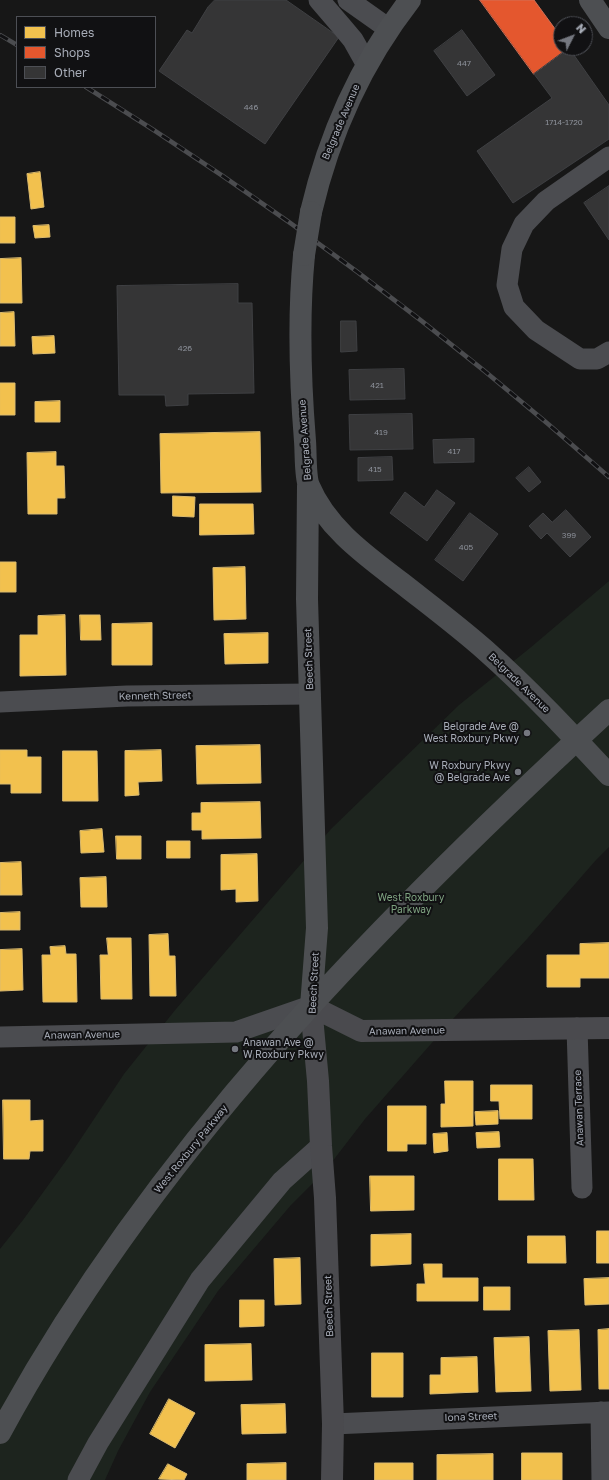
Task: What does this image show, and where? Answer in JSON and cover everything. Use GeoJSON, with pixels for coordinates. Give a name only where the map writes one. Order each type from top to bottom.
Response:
{"type":"FeatureCollection","features":[{"type":"Feature","properties":{"kind":"main road","name":"Belgrade Avenue"},"geometry":{"type":"LineString","coordinates":[[410,0],[389,29],[367,65],[334,134],[320,176],[311,212],[304,255],[300,310],[301,366],[308,485],[336,528],[365,555],[455,624],[485,650],[576,740],[609,775]]}},
{"type":"Feature","properties":{"kind":"main road"},"geometry":{"type":"LineString","coordinates":[[590,0],[609,28]]}},
{"type":"Feature","properties":{"kind":"main road","name":"Beech Street"},"geometry":{"type":"LineString","coordinates":[[308,485],[307,599],[317,928],[311,1006]]}},
{"type":"Feature","properties":{"kind":"main road","name":"West Roxbury Parkway"},"geometry":{"type":"LineString","coordinates":[[0,1433],[22,1392],[51,1344],[112,1251],[188,1151],[246,1081],[311,1006],[431,879],[609,710]]}},
{"type":"Feature","properties":{"kind":"street"},"geometry":{"type":"LineString","coordinates":[[319,0],[353,40],[367,65]]}},
{"type":"Feature","properties":{"kind":"street"},"geometry":{"type":"LineString","coordinates":[[348,0],[389,29]]}},
{"type":"Feature","properties":{"kind":"street"},"geometry":{"type":"LineString","coordinates":[[609,157],[546,201],[524,224],[512,249],[508,285],[514,307],[536,330],[580,360],[597,359],[609,352]]}},
{"type":"Feature","properties":{"kind":"street","name":"Kenneth Street"},"geometry":{"type":"LineString","coordinates":[[0,702],[127,696],[310,694]]}},
{"type":"Feature","properties":{"kind":"street","name":"Anawan Avenue"},"geometry":{"type":"LineString","coordinates":[[0,1037],[236,1032],[311,1006],[362,1031],[609,1028]]}},
{"type":"Feature","properties":{"kind":"street","name":"Beech Street"},"geometry":{"type":"LineString","coordinates":[[311,1006],[318,1081],[320,1146],[325,1198],[334,1424],[332,1480]]}},
{"type":"Feature","properties":{"kind":"street","name":"Anawan Terrace"},"geometry":{"type":"LineString","coordinates":[[577,1028],[582,1188]]}},
{"type":"Feature","properties":{"kind":"street"},"geometry":{"type":"LineString","coordinates":[[78,1480],[98,1443],[200,1280],[282,1180],[320,1146]]}},
{"type":"Feature","properties":{"kind":"street"},"geometry":{"type":"LineString","coordinates":[[602,1480],[605,1412]]}},
{"type":"Feature","properties":{"kind":"street","name":"Iona Street"},"geometry":{"type":"LineString","coordinates":[[334,1424],[605,1412]]}},
{"type":"Feature","properties":{"kind":"green space","name":"West Roxbury Parkway"},"geometry":{"type":"Polygon","coordinates":[[[609,581],[609,847],[452,1020],[365,1119],[325,1171],[291,1205],[218,1291],[150,1392],[118,1451],[105,1480],[0,1480],[0,1249],[68,1158],[124,1074],[176,1009],[331,829],[459,705],[530,648],[609,581]]]}},
{"type":"Feature","properties":{"kind":"building: Homes"},"geometry":{"type":"Polygon","coordinates":[[[40,172],[44,207],[31,209],[27,174],[40,172]]]}},
{"type":"Feature","properties":{"kind":"building: Homes"},"geometry":{"type":"Polygon","coordinates":[[[0,217],[15,217],[15,243],[0,243],[0,217]]]}},
{"type":"Feature","properties":{"kind":"building: Homes"},"geometry":{"type":"Polygon","coordinates":[[[49,225],[50,237],[35,238],[33,226],[49,225]]]}},
{"type":"Feature","properties":{"kind":"building: Homes"},"geometry":{"type":"Polygon","coordinates":[[[21,258],[22,303],[0,303],[0,259],[21,258]]]}},
{"type":"Feature","properties":{"kind":"building: Homes"},"geometry":{"type":"Polygon","coordinates":[[[14,312],[15,346],[0,346],[0,313],[14,312]]]}},
{"type":"Feature","properties":{"kind":"building: Homes"},"geometry":{"type":"Polygon","coordinates":[[[54,336],[55,353],[33,354],[32,337],[54,336]]]}},
{"type":"Feature","properties":{"kind":"building: Homes"},"geometry":{"type":"Polygon","coordinates":[[[0,383],[15,383],[15,415],[0,415],[0,383]]]}},
{"type":"Feature","properties":{"kind":"building: Homes"},"geometry":{"type":"Polygon","coordinates":[[[60,401],[60,422],[35,422],[35,402],[60,401]]]}},
{"type":"Feature","properties":{"kind":"building: Homes"},"geometry":{"type":"Polygon","coordinates":[[[260,432],[261,492],[161,493],[160,434],[260,432]]]}},
{"type":"Feature","properties":{"kind":"building: Homes"},"geometry":{"type":"Polygon","coordinates":[[[56,452],[56,466],[64,466],[65,498],[57,498],[57,514],[28,514],[27,453],[56,452]]]}},
{"type":"Feature","properties":{"kind":"building: Homes"},"geometry":{"type":"Polygon","coordinates":[[[173,496],[195,497],[194,517],[173,516],[173,496]]]}},
{"type":"Feature","properties":{"kind":"building: Homes"},"geometry":{"type":"Polygon","coordinates":[[[200,504],[253,504],[254,534],[200,535],[200,504]]]}},
{"type":"Feature","properties":{"kind":"building: Homes"},"geometry":{"type":"Polygon","coordinates":[[[0,562],[16,562],[16,592],[0,592],[0,562]]]}},
{"type":"Feature","properties":{"kind":"building: Homes"},"geometry":{"type":"Polygon","coordinates":[[[245,567],[246,619],[214,620],[213,568],[245,567]]]}},
{"type":"Feature","properties":{"kind":"building: Homes"},"geometry":{"type":"Polygon","coordinates":[[[65,615],[66,675],[20,676],[20,635],[38,635],[38,616],[65,615]]]}},
{"type":"Feature","properties":{"kind":"building: Homes"},"geometry":{"type":"Polygon","coordinates":[[[80,615],[100,615],[101,640],[81,640],[80,615]]]}},
{"type":"Feature","properties":{"kind":"building: Homes"},"geometry":{"type":"Polygon","coordinates":[[[152,623],[152,665],[112,665],[112,624],[152,623]]]}},
{"type":"Feature","properties":{"kind":"building: Homes"},"geometry":{"type":"Polygon","coordinates":[[[268,633],[268,663],[225,664],[224,634],[268,633]]]}},
{"type":"Feature","properties":{"kind":"building: Homes"},"geometry":{"type":"Polygon","coordinates":[[[260,745],[261,783],[197,784],[196,746],[260,745]]]}},
{"type":"Feature","properties":{"kind":"building: Homes"},"geometry":{"type":"Polygon","coordinates":[[[0,750],[27,750],[27,757],[41,757],[41,793],[11,793],[11,784],[0,784],[0,750]]]}},
{"type":"Feature","properties":{"kind":"building: Homes"},"geometry":{"type":"Polygon","coordinates":[[[161,750],[162,781],[138,782],[139,795],[125,796],[125,751],[161,750]]]}},
{"type":"Feature","properties":{"kind":"building: Homes"},"geometry":{"type":"Polygon","coordinates":[[[63,751],[97,751],[98,801],[63,801],[63,751]]]}},
{"type":"Feature","properties":{"kind":"building: Homes"},"geometry":{"type":"Polygon","coordinates":[[[260,802],[261,838],[202,839],[202,830],[192,830],[192,813],[201,813],[201,803],[260,802]]]}},
{"type":"Feature","properties":{"kind":"building: Homes"},"geometry":{"type":"Polygon","coordinates":[[[102,829],[104,852],[81,853],[80,831],[102,829]]]}},
{"type":"Feature","properties":{"kind":"building: Homes"},"geometry":{"type":"Polygon","coordinates":[[[116,836],[141,836],[141,859],[117,859],[116,836]]]}},
{"type":"Feature","properties":{"kind":"building: Homes"},"geometry":{"type":"Polygon","coordinates":[[[167,841],[190,841],[190,858],[167,858],[167,841]]]}},
{"type":"Feature","properties":{"kind":"building: Homes"},"geometry":{"type":"Polygon","coordinates":[[[257,854],[258,901],[236,902],[236,889],[221,890],[221,855],[257,854]]]}},
{"type":"Feature","properties":{"kind":"building: Homes"},"geometry":{"type":"Polygon","coordinates":[[[21,862],[22,895],[0,895],[0,863],[21,862]]]}},
{"type":"Feature","properties":{"kind":"building: Homes"},"geometry":{"type":"Polygon","coordinates":[[[106,877],[107,907],[81,907],[80,878],[106,877]]]}},
{"type":"Feature","properties":{"kind":"building: Homes"},"geometry":{"type":"Polygon","coordinates":[[[20,912],[20,930],[0,930],[0,913],[20,912]]]}},
{"type":"Feature","properties":{"kind":"building: Homes"},"geometry":{"type":"Polygon","coordinates":[[[168,934],[169,956],[175,956],[176,996],[150,996],[149,935],[168,934]]]}},
{"type":"Feature","properties":{"kind":"building: Homes"},"geometry":{"type":"Polygon","coordinates":[[[107,938],[131,938],[132,999],[101,999],[100,955],[108,955],[107,938]]]}},
{"type":"Feature","properties":{"kind":"building: Homes"},"geometry":{"type":"Polygon","coordinates":[[[609,943],[609,978],[580,978],[580,987],[547,987],[547,955],[580,955],[580,944],[609,943]]]}},
{"type":"Feature","properties":{"kind":"building: Homes"},"geometry":{"type":"Polygon","coordinates":[[[65,946],[66,954],[76,954],[77,1002],[43,1002],[42,955],[51,955],[50,947],[65,946]]]}},
{"type":"Feature","properties":{"kind":"building: Homes"},"geometry":{"type":"Polygon","coordinates":[[[22,949],[23,990],[0,991],[0,950],[22,949]]]}},
{"type":"Feature","properties":{"kind":"building: Homes"},"geometry":{"type":"Polygon","coordinates":[[[445,1081],[473,1081],[473,1126],[441,1127],[441,1104],[445,1104],[445,1081]]]}},
{"type":"Feature","properties":{"kind":"building: Homes"},"geometry":{"type":"Polygon","coordinates":[[[491,1085],[532,1085],[532,1119],[500,1119],[499,1101],[491,1101],[491,1085]]]}},
{"type":"Feature","properties":{"kind":"building: Homes"},"geometry":{"type":"Polygon","coordinates":[[[3,1100],[30,1100],[30,1121],[43,1120],[43,1151],[30,1151],[29,1159],[4,1159],[3,1100]]]}},
{"type":"Feature","properties":{"kind":"building: Homes"},"geometry":{"type":"Polygon","coordinates":[[[388,1106],[426,1106],[426,1144],[407,1144],[407,1151],[388,1151],[388,1106]]]}},
{"type":"Feature","properties":{"kind":"building: Homes"},"geometry":{"type":"Polygon","coordinates":[[[498,1111],[498,1124],[476,1125],[475,1112],[498,1111]]]}},
{"type":"Feature","properties":{"kind":"building: Homes"},"geometry":{"type":"Polygon","coordinates":[[[499,1132],[500,1147],[477,1148],[476,1133],[499,1132]]]}},
{"type":"Feature","properties":{"kind":"building: Homes"},"geometry":{"type":"Polygon","coordinates":[[[447,1133],[448,1151],[434,1153],[433,1134],[447,1133]]]}},
{"type":"Feature","properties":{"kind":"building: Homes"},"geometry":{"type":"Polygon","coordinates":[[[499,1159],[533,1159],[534,1200],[499,1200],[499,1159]]]}},
{"type":"Feature","properties":{"kind":"building: Homes"},"geometry":{"type":"Polygon","coordinates":[[[370,1176],[414,1176],[414,1210],[371,1211],[370,1176]]]}},
{"type":"Feature","properties":{"kind":"building: Homes"},"geometry":{"type":"Polygon","coordinates":[[[597,1231],[609,1231],[609,1263],[597,1263],[597,1231]]]}},
{"type":"Feature","properties":{"kind":"building: Homes"},"geometry":{"type":"Polygon","coordinates":[[[411,1234],[411,1264],[371,1266],[371,1235],[411,1234]]]}},
{"type":"Feature","properties":{"kind":"building: Homes"},"geometry":{"type":"Polygon","coordinates":[[[528,1236],[565,1236],[566,1263],[528,1263],[528,1236]]]}},
{"type":"Feature","properties":{"kind":"building: Homes"},"geometry":{"type":"Polygon","coordinates":[[[300,1258],[301,1304],[275,1305],[274,1259],[300,1258]]]}},
{"type":"Feature","properties":{"kind":"building: Homes"},"geometry":{"type":"Polygon","coordinates":[[[424,1264],[442,1264],[442,1278],[478,1278],[478,1301],[417,1301],[417,1284],[425,1284],[424,1264]]]}},
{"type":"Feature","properties":{"kind":"building: Homes"},"geometry":{"type":"Polygon","coordinates":[[[609,1278],[609,1304],[585,1305],[584,1279],[609,1278]]]}},
{"type":"Feature","properties":{"kind":"building: Homes"},"geometry":{"type":"Polygon","coordinates":[[[484,1287],[510,1287],[510,1310],[484,1310],[484,1287]]]}},
{"type":"Feature","properties":{"kind":"building: Homes"},"geometry":{"type":"Polygon","coordinates":[[[240,1300],[264,1300],[264,1326],[240,1327],[240,1300]]]}},
{"type":"Feature","properties":{"kind":"building: Homes"},"geometry":{"type":"Polygon","coordinates":[[[609,1329],[609,1389],[599,1389],[598,1330],[609,1329]]]}},
{"type":"Feature","properties":{"kind":"building: Homes"},"geometry":{"type":"Polygon","coordinates":[[[579,1330],[581,1390],[550,1391],[548,1331],[579,1330]]]}},
{"type":"Feature","properties":{"kind":"building: Homes"},"geometry":{"type":"Polygon","coordinates":[[[529,1337],[531,1391],[496,1392],[494,1338],[529,1337]]]}},
{"type":"Feature","properties":{"kind":"building: Homes"},"geometry":{"type":"Polygon","coordinates":[[[251,1344],[252,1380],[205,1381],[205,1345],[251,1344]]]}},
{"type":"Feature","properties":{"kind":"building: Homes"},"geometry":{"type":"Polygon","coordinates":[[[372,1353],[403,1353],[403,1397],[372,1397],[372,1353]]]}},
{"type":"Feature","properties":{"kind":"building: Homes"},"geometry":{"type":"Polygon","coordinates":[[[477,1357],[478,1392],[430,1394],[430,1375],[441,1375],[441,1358],[477,1357]]]}},
{"type":"Feature","properties":{"kind":"building: Homes"},"geometry":{"type":"Polygon","coordinates":[[[169,1399],[195,1413],[175,1448],[150,1434],[169,1399]]]}},
{"type":"Feature","properties":{"kind":"building: Homes"},"geometry":{"type":"Polygon","coordinates":[[[285,1404],[286,1433],[242,1434],[241,1405],[285,1404]]]}},
{"type":"Feature","properties":{"kind":"building: Homes"},"geometry":{"type":"Polygon","coordinates":[[[522,1453],[562,1453],[562,1480],[522,1480],[522,1453]]]}},
{"type":"Feature","properties":{"kind":"building: Homes"},"geometry":{"type":"Polygon","coordinates":[[[493,1454],[493,1480],[437,1480],[437,1455],[493,1454]]]}},
{"type":"Feature","properties":{"kind":"building: Homes"},"geometry":{"type":"Polygon","coordinates":[[[286,1463],[286,1480],[247,1480],[247,1464],[286,1463]]]}},
{"type":"Feature","properties":{"kind":"building: Homes"},"geometry":{"type":"Polygon","coordinates":[[[375,1463],[413,1463],[413,1480],[375,1480],[375,1463]]]}},
{"type":"Feature","properties":{"kind":"building: Homes"},"geometry":{"type":"Polygon","coordinates":[[[168,1464],[187,1474],[184,1480],[159,1479],[168,1464]]]}},
{"type":"Feature","properties":{"kind":"building: Shops"},"geometry":{"type":"Polygon","coordinates":[[[480,0],[534,0],[553,26],[553,56],[558,56],[534,74],[480,0]]]}},
{"type":"Feature","properties":{"kind":"building: Other"},"geometry":{"type":"Polygon","coordinates":[[[215,0],[286,0],[339,37],[265,144],[159,71],[187,30],[192,33],[208,7],[215,0]]]}},
{"type":"Feature","properties":{"kind":"building: Other"},"geometry":{"type":"Polygon","coordinates":[[[462,30],[495,75],[467,96],[434,51],[462,30]]]}},
{"type":"Feature","properties":{"kind":"building: Other"},"geometry":{"type":"Polygon","coordinates":[[[558,56],[575,56],[609,105],[609,139],[513,203],[477,151],[552,98],[534,74],[558,56]]]}},
{"type":"Feature","properties":{"kind":"building: Other"},"geometry":{"type":"Polygon","coordinates":[[[609,186],[609,240],[584,203],[609,186]]]}},
{"type":"Feature","properties":{"kind":"building: Other"},"geometry":{"type":"Polygon","coordinates":[[[238,284],[238,303],[252,303],[254,393],[188,394],[188,405],[166,406],[165,395],[119,395],[117,286],[238,284]]]}},
{"type":"Feature","properties":{"kind":"building: Other"},"geometry":{"type":"Polygon","coordinates":[[[341,321],[356,321],[357,351],[341,352],[341,321]]]}},
{"type":"Feature","properties":{"kind":"building: Other"},"geometry":{"type":"Polygon","coordinates":[[[404,369],[405,399],[350,400],[349,370],[404,369]]]}},
{"type":"Feature","properties":{"kind":"building: Other"},"geometry":{"type":"Polygon","coordinates":[[[412,414],[413,449],[350,450],[349,415],[412,414]]]}},
{"type":"Feature","properties":{"kind":"building: Other"},"geometry":{"type":"Polygon","coordinates":[[[474,439],[474,462],[434,463],[433,440],[474,439]]]}},
{"type":"Feature","properties":{"kind":"building: Other"},"geometry":{"type":"Polygon","coordinates":[[[392,457],[393,480],[358,481],[358,458],[392,457]]]}},
{"type":"Feature","properties":{"kind":"building: Other"},"geometry":{"type":"Polygon","coordinates":[[[529,467],[541,482],[529,492],[516,478],[529,467]]]}},
{"type":"Feature","properties":{"kind":"building: Other"},"geometry":{"type":"Polygon","coordinates":[[[437,490],[455,503],[427,541],[390,513],[405,492],[424,507],[437,490]]]}},
{"type":"Feature","properties":{"kind":"building: Other"},"geometry":{"type":"Polygon","coordinates":[[[566,510],[591,537],[570,557],[547,533],[541,539],[529,526],[543,513],[552,522],[566,510]]]}},
{"type":"Feature","properties":{"kind":"building: Other"},"geometry":{"type":"Polygon","coordinates":[[[470,513],[498,534],[463,581],[435,560],[470,513]]]}},
{"type":"Feature","properties":{"kind":"railway"},"geometry":{"type":"LineString","coordinates":[[0,35],[16,44]]}},
{"type":"Feature","properties":{"kind":"railway"},"geometry":{"type":"LineString","coordinates":[[88,88],[223,176],[356,271],[485,371],[609,477]]}},
{"type":"Feature","properties":{"kind":"place","name":"Belgrade Ave @ West Roxbury Pkwy"},"geometry":{"type":"Point","coordinates":[527,733]}},
{"type":"Feature","properties":{"kind":"place","name":"W Roxbury Pkwy @ Belgrade Ave"},"geometry":{"type":"Point","coordinates":[518,772]}},
{"type":"Feature","properties":{"kind":"place","name":"Anawan Ave @ W Roxbury Pkwy"},"geometry":{"type":"Point","coordinates":[235,1049]}}]}
